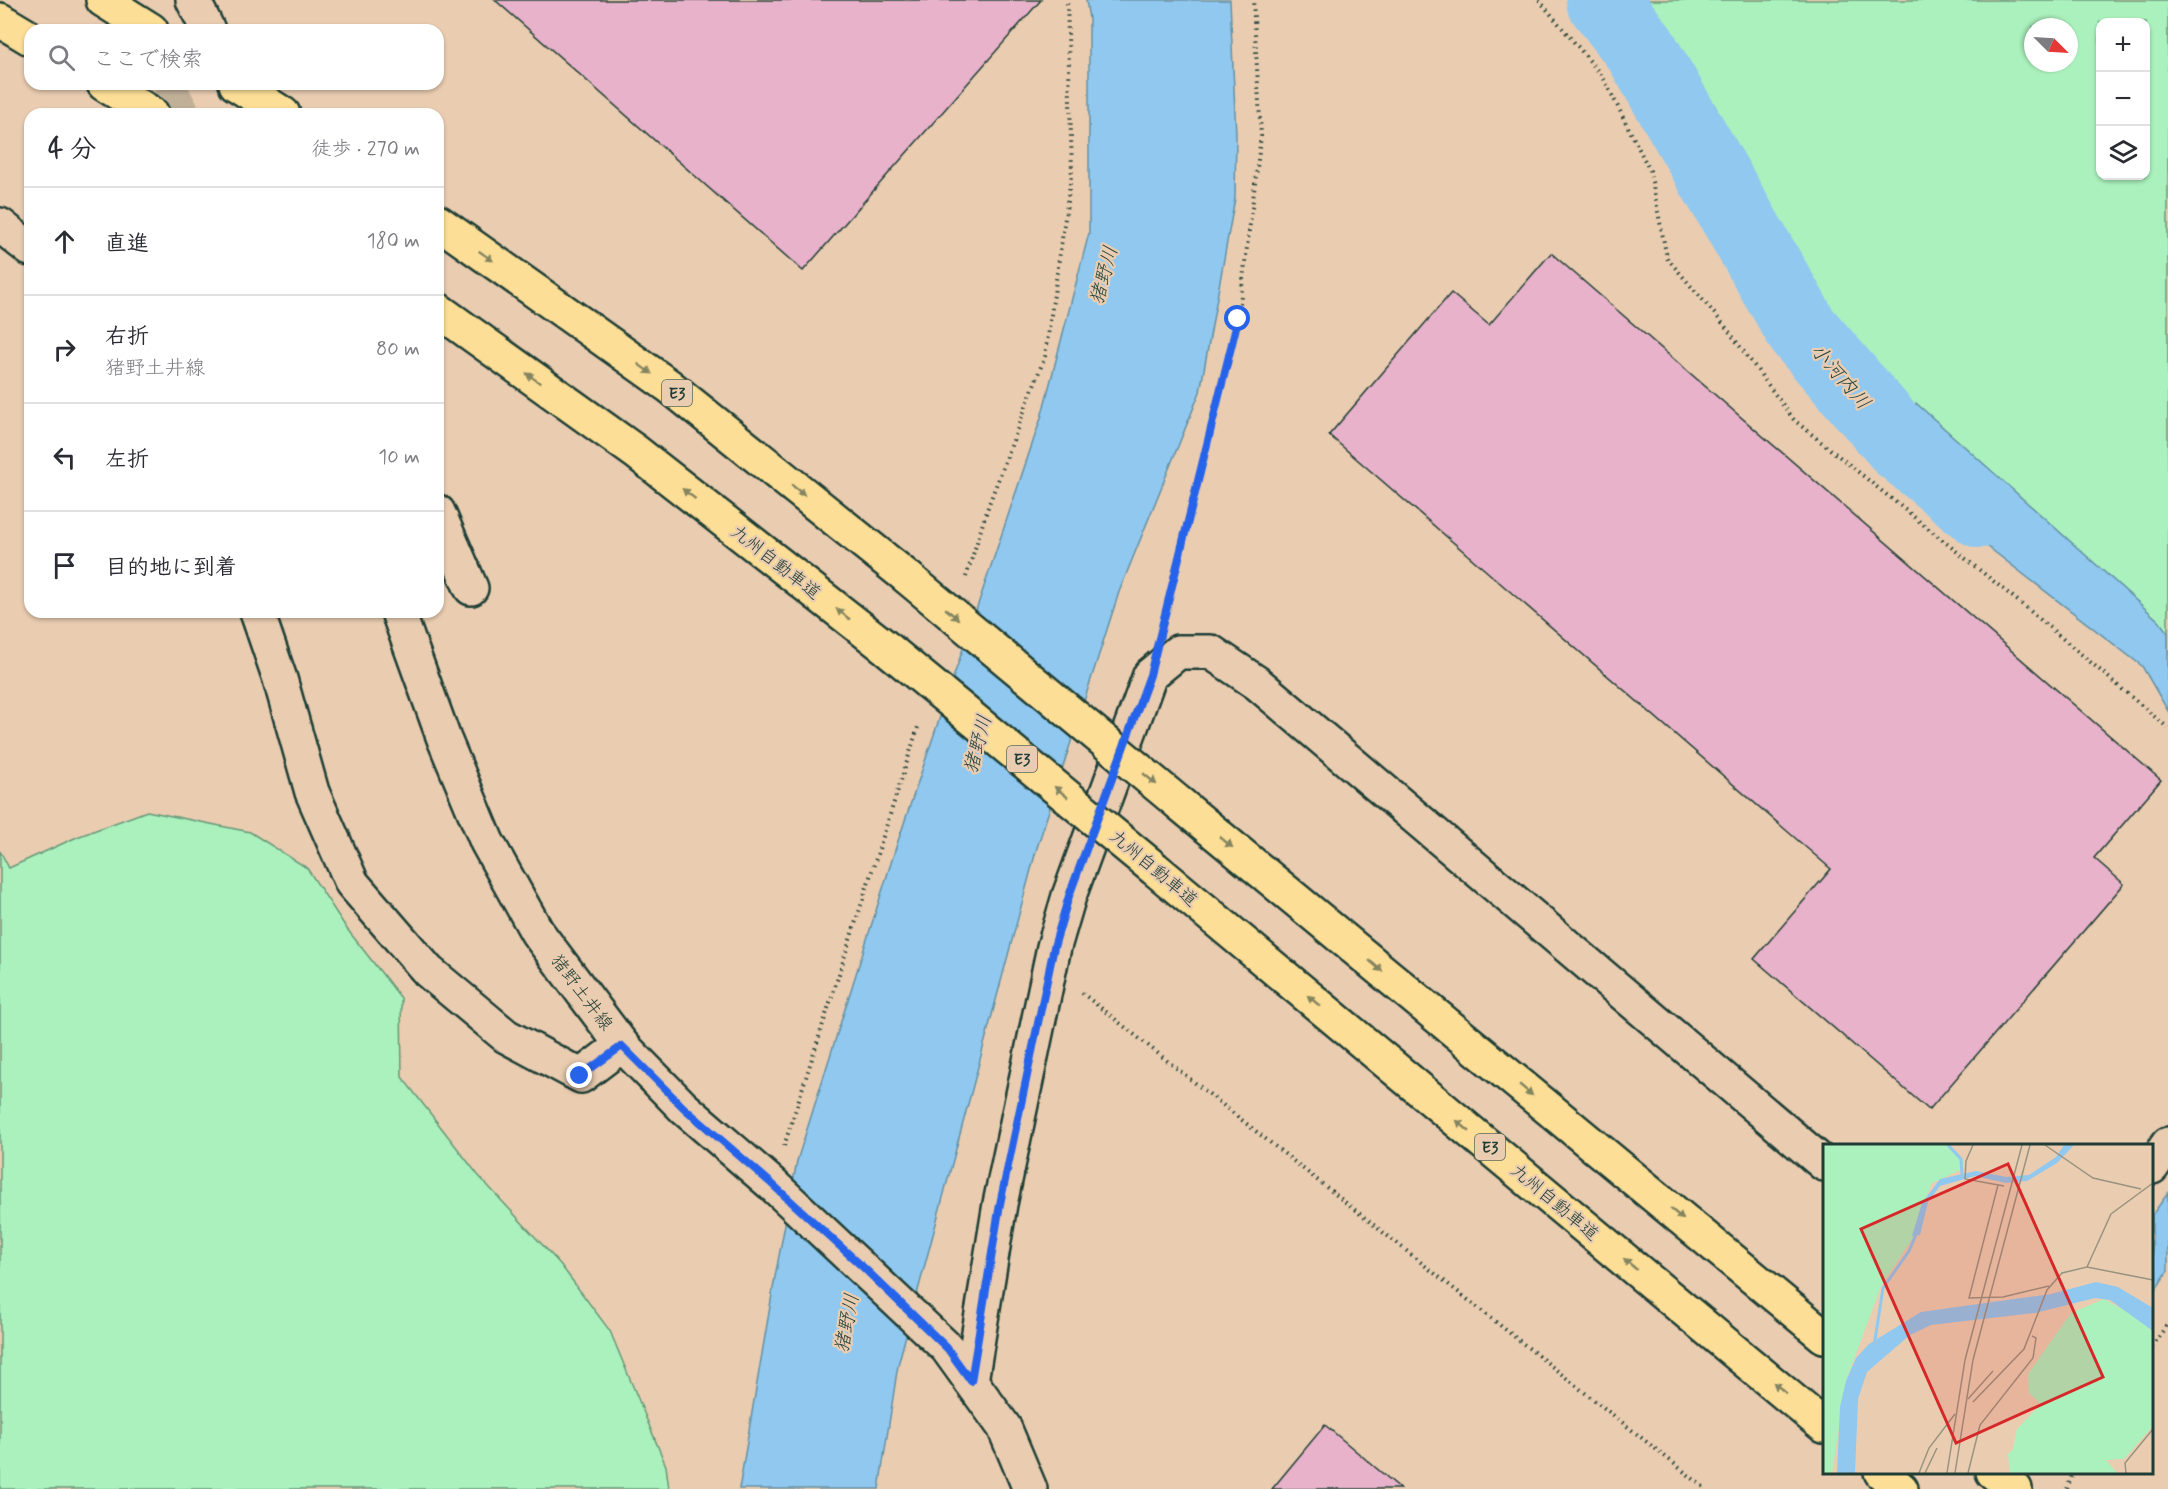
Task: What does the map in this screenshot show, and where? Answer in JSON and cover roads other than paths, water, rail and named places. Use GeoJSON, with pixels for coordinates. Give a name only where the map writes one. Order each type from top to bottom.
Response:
{"type":"FeatureCollection","features":[{"type":"Feature","properties":{"kind":"highway"},"geometry":{"type":"LineString","coordinates":[[103,0],[141,24]]}},
{"type":"Feature","properties":{"kind":"highway"},"geometry":{"type":"LineString","coordinates":[[0,20],[24,34]]}},
{"type":"Feature","properties":{"kind":"highway"},"geometry":{"type":"LineString","coordinates":[[114,90],[142,108]]}},
{"type":"Feature","properties":{"kind":"highway"},"geometry":{"type":"LineString","coordinates":[[246,90],[274,108]]}},
{"type":"Feature","properties":{"kind":"highway","name":"E3"},"geometry":{"type":"LineString","coordinates":[[444,226],[669,386],[907,577],[1823,1335]]}},
{"type":"Feature","properties":{"kind":"highway","name":"九州自動車道"},"geometry":{"type":"LineString","coordinates":[[444,314],[636,452],[889,650],[1823,1425]]}},
{"type":"Feature","properties":{"kind":"highway"},"geometry":{"type":"LineString","coordinates":[[1882,1474],[1901,1489]]}},
{"type":"Feature","properties":{"kind":"highway"},"geometry":{"type":"LineString","coordinates":[[1994,1474],[2015,1489]]}},
{"type":"Feature","properties":{"kind":"street"},"geometry":{"type":"LineString","coordinates":[[193,0],[205,24]]}},
{"type":"Feature","properties":{"kind":"street"},"geometry":{"type":"LineString","coordinates":[[239,90],[248,108]]}},
{"type":"Feature","properties":{"kind":"street"},"geometry":{"type":"LineString","coordinates":[[0,225],[24,244]]}},
{"type":"Feature","properties":{"kind":"street"},"geometry":{"type":"LineString","coordinates":[[444,526],[471,588]]}},
{"type":"Feature","properties":{"kind":"street"},"geometry":{"type":"LineString","coordinates":[[259,618],[280,679],[312,792],[352,884],[428,971],[506,1036],[580,1076],[622,1046]]}},
{"type":"Feature","properties":{"kind":"street","name":"猪野土井線"},"geometry":{"type":"LineString","coordinates":[[400,618],[444,740],[487,842],[537,933],[622,1046],[684,1108],[772,1184],[947,1348],[1004,1427],[1030,1489]]}},
{"type":"Feature","properties":{"kind":"street"},"geometry":{"type":"LineString","coordinates":[[971,1381],[1000,1204],[1049,967],[1069,896],[1150,675],[1178,652],[1211,652],[1257,683],[1823,1163]]}},
{"type":"Feature","properties":{"kind":"street"},"geometry":{"type":"LineString","coordinates":[[2153,1164],[2168,1144]]}},
{"type":"Feature","properties":{"kind":"water","name":"猪野川"},"geometry":{"type":"Polygon","coordinates":[[[1086,0],[1230,0],[1236,135],[1235,198],[1200,392],[1119,592],[1036,851],[898,1365],[879,1489],[739,1489],[797,1161],[897,844],[1041,418],[1089,233],[1089,19],[1086,0]]]}},
{"type":"Feature","properties":{"kind":"water"},"geometry":{"type":"Polygon","coordinates":[[[1916,403],[2159,621],[2168,633],[2168,711],[2142,666],[1895,475],[1916,403]]]}},
{"type":"Feature","properties":{"kind":"water"},"geometry":{"type":"Polygon","coordinates":[[[2168,1193],[2168,1271],[2153,1294],[2153,1214],[2168,1193]]]}},
{"type":"Feature","properties":{"kind":"waterway","name":"小河内川"},"geometry":{"type":"LineString","coordinates":[[1603,0],[1641,50],[1803,331],[1903,447],[1981,511]]}},
{"type":"Feature","properties":{"kind":"tunnel"},"geometry":{"type":"LineString","coordinates":[[171,90],[181,108]]}}]}
